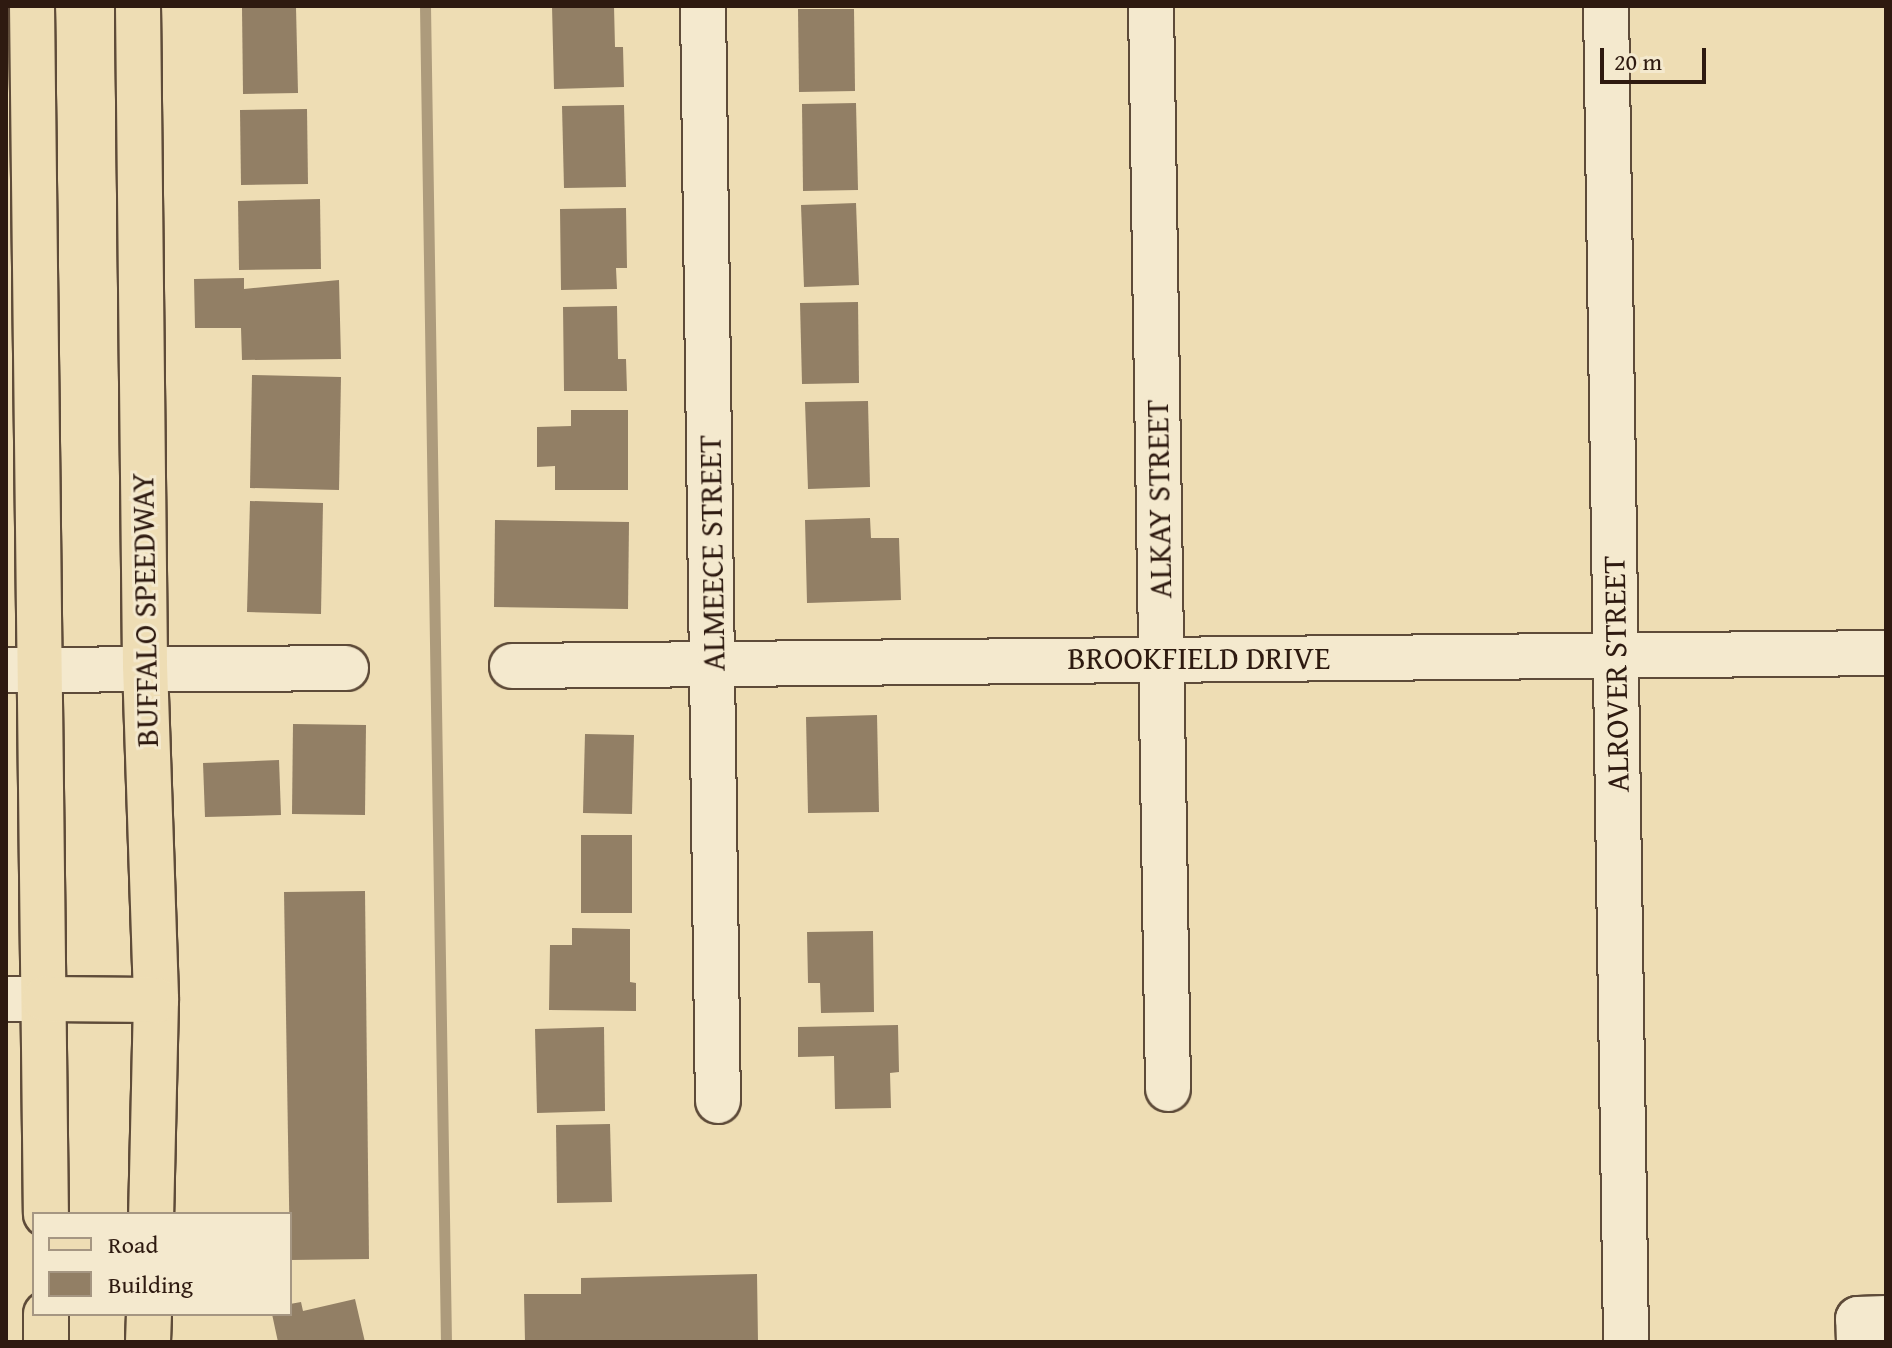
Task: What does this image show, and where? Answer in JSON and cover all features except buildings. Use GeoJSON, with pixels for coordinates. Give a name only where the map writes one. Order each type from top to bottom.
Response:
{"type":"FeatureCollection","features":[{"type":"Feature","properties":{"kind":"main road"},"geometry":{"type":"LineString","coordinates":[[32,6],[22,669],[25,999],[46,1212]]}},
{"type":"Feature","properties":{"kind":"main road","name":"BUFFALO SPEEDWAY"},"geometry":{"type":"LineString","coordinates":[[138,6],[145,665],[156,1000],[151,1212]]}},
{"type":"Feature","properties":{"kind":"main road"},"geometry":{"type":"LineString","coordinates":[[25,999],[156,1000]]}},
{"type":"Feature","properties":{"kind":"main road"},"geometry":{"type":"LineString","coordinates":[[46,1316],[46,1342]]}},
{"type":"Feature","properties":{"kind":"main road"},"geometry":{"type":"LineString","coordinates":[[148,1342],[149,1316]]}},
{"type":"Feature","properties":{"kind":"street","name":"ALMEECE STREET"},"geometry":{"type":"LineString","coordinates":[[703,6],[718,1101]]}},
{"type":"Feature","properties":{"kind":"street","name":"ALKAY STREET"},"geometry":{"type":"LineString","coordinates":[[1151,6],[1168,1089]]}},
{"type":"Feature","properties":{"kind":"street","name":"ALROVER STREET"},"geometry":{"type":"LineString","coordinates":[[1606,6],[1626,1342]]}},
{"type":"Feature","properties":{"kind":"street","name":"BROOKFIELD DRIVE"},"geometry":{"type":"LineString","coordinates":[[512,666],[1886,653]]}},
{"type":"Feature","properties":{"kind":"street"},"geometry":{"type":"LineString","coordinates":[[22,669],[145,665],[346,668]]}},
{"type":"Feature","properties":{"kind":"street"},"geometry":{"type":"LineString","coordinates":[[1859,1342],[1858,1319],[1886,1318]]}},
{"type":"Feature","properties":{"kind":"waterway"},"geometry":{"type":"LineString","coordinates":[[425,6],[446,1342]]}}]}
